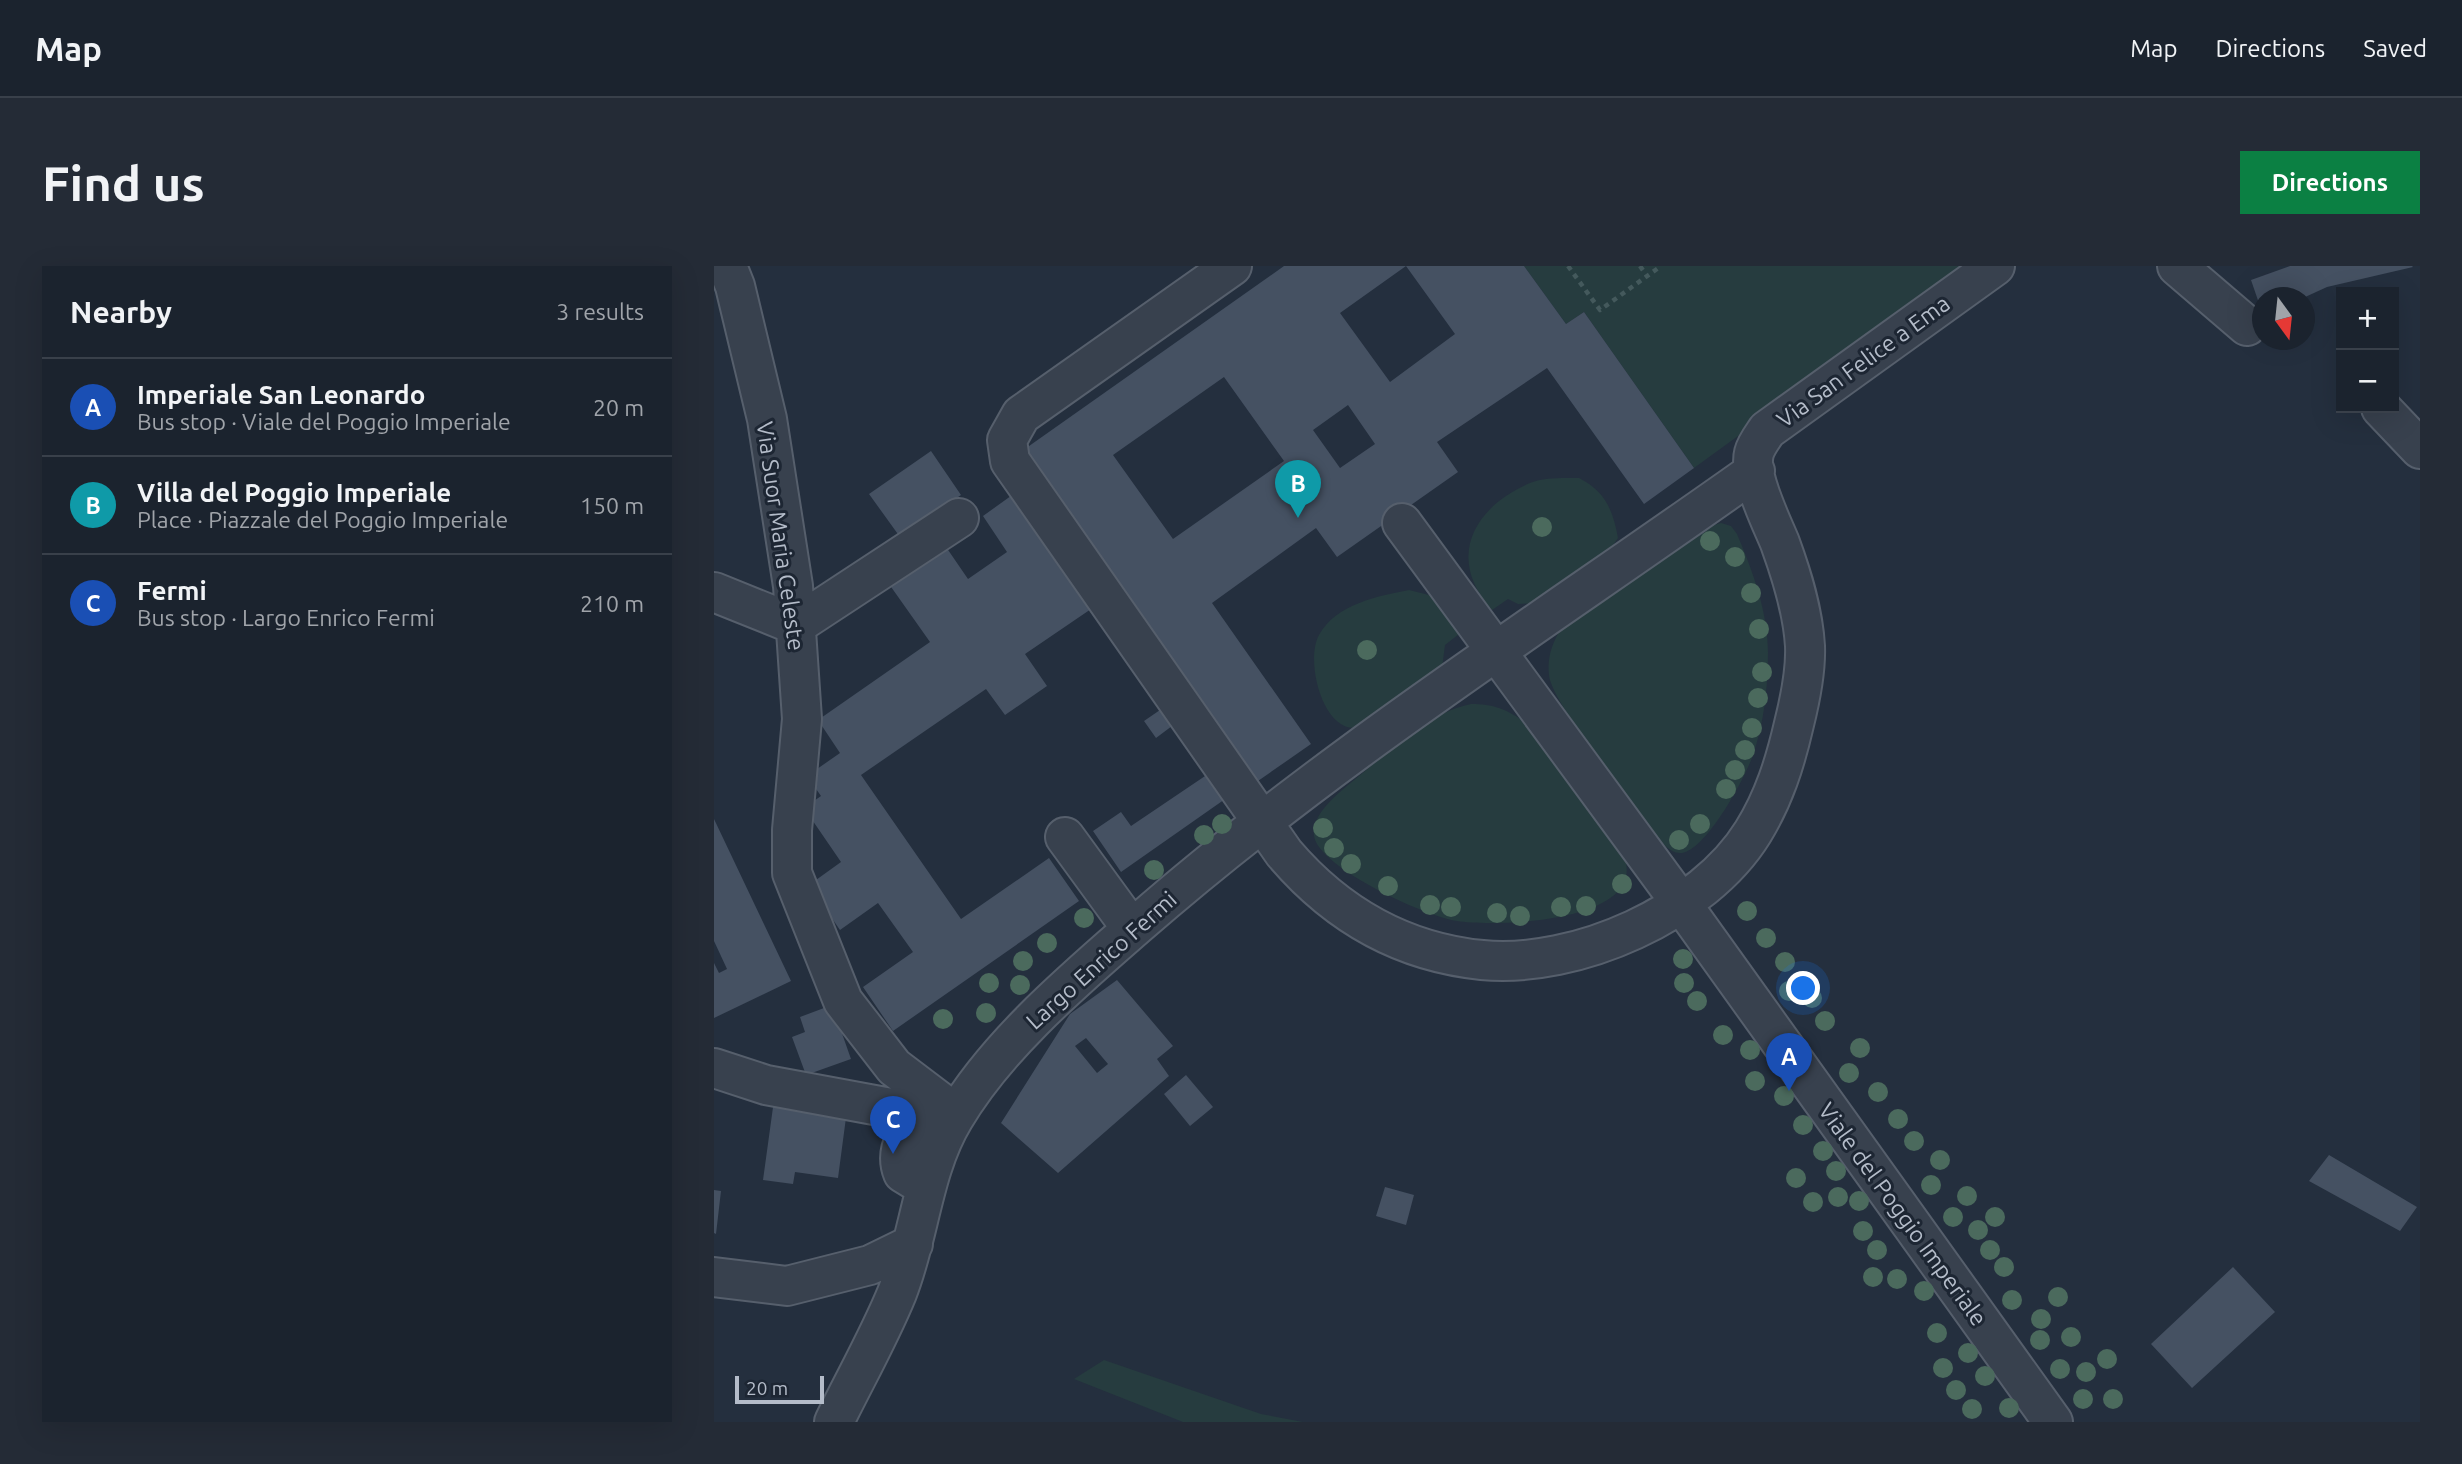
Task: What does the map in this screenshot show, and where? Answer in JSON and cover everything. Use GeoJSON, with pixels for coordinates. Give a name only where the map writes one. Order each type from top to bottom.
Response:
{"type":"FeatureCollection","features":[{"type":"Feature","properties":{"kind":"street","name":"Via Suor Maria Celeste"},"geometry":{"type":"LineString","coordinates":[[727,266],[735,286],[767,419],[793,586],[802,719],[792,830],[792,873],[844,1001],[894,1067],[938,1109]]}},
{"type":"Feature","properties":{"kind":"street"},"geometry":{"type":"LineString","coordinates":[[1232,266],[1021,415],[1007,440],[1010,461],[1261,820],[1306,879],[1338,907],[1409,944],[1447,957],[1490,961],[1570,953],[1610,941],[1646,924],[1704,887],[1752,835],[1776,792],[1798,707],[1805,647],[1797,594],[1755,471]]}},
{"type":"Feature","properties":{"kind":"street","name":"Via San Felice a Ema"},"geometry":{"type":"LineString","coordinates":[[1755,471],[1754,453],[1767,430],[1995,266]]}},
{"type":"Feature","properties":{"kind":"street"},"geometry":{"type":"LineString","coordinates":[[2177,266],[2247,326]]}},
{"type":"Feature","properties":{"kind":"street"},"geometry":{"type":"LineString","coordinates":[[2386,413],[2420,449]]}},
{"type":"Feature","properties":{"kind":"street","name":"Largo Enrico Fermi"},"geometry":{"type":"LineString","coordinates":[[834,1422],[897,1294],[913,1244],[926,1187],[944,1137],[938,1109],[1014,1040],[1079,975],[1261,820],[1755,471]]}},
{"type":"Feature","properties":{"kind":"street"},"geometry":{"type":"LineString","coordinates":[[714,592],[796,625],[959,518]]}},
{"type":"Feature","properties":{"kind":"street","name":"Viale del Poggio Imperiale"},"geometry":{"type":"LineString","coordinates":[[1402,523],[1681,903],[2053,1422]]}},
{"type":"Feature","properties":{"kind":"street"},"geometry":{"type":"LineString","coordinates":[[1065,837],[1132,929]]}},
{"type":"Feature","properties":{"kind":"street"},"geometry":{"type":"LineString","coordinates":[[714,1068],[766,1085],[938,1109]]}},
{"type":"Feature","properties":{"kind":"street"},"geometry":{"type":"LineString","coordinates":[[714,1277],[787,1286],[870,1265],[913,1244]]}},
{"type":"Feature","properties":{"kind":"path"},"geometry":{"type":"LineString","coordinates":[[1568,266],[1600,310],[1661,266]]}},
{"type":"Feature","properties":{"kind":"path"},"geometry":{"type":"LineString","coordinates":[[1640,266],[1647,276]]}},
{"type":"Feature","properties":{"kind":"green space"},"geometry":{"type":"Polygon","coordinates":[[[1524,266],[1972,266],[1694,468],[1584,312],[1566,324],[1524,266]]]}},
{"type":"Feature","properties":{"kind":"green space"},"geometry":{"type":"Polygon","coordinates":[[[1579,478],[1595,489],[1606,502],[1618,538],[1613,545],[1534,603],[1518,604],[1508,599],[1492,610],[1478,591],[1470,572],[1472,537],[1480,521],[1493,506],[1530,483],[1548,479],[1579,478]]]}},
{"type":"Feature","properties":{"kind":"green space"},"geometry":{"type":"Polygon","coordinates":[[[1721,523],[1731,526],[1737,534],[1762,607],[1768,653],[1765,705],[1753,755],[1734,795],[1703,839],[1692,849],[1679,853],[1663,844],[1580,733],[1554,689],[1549,675],[1549,663],[1553,645],[1561,629],[1711,526],[1721,523]]]}},
{"type":"Feature","properties":{"kind":"green space"},"geometry":{"type":"Polygon","coordinates":[[[1409,590],[1437,597],[1463,631],[1445,645],[1442,668],[1355,728],[1343,726],[1333,718],[1319,692],[1314,660],[1319,635],[1326,624],[1336,616],[1359,603],[1409,590]]]}},
{"type":"Feature","properties":{"kind":"green space"},"geometry":{"type":"Polygon","coordinates":[[[1471,704],[1500,708],[1526,723],[1624,856],[1626,878],[1614,895],[1592,908],[1534,921],[1457,921],[1423,911],[1376,889],[1334,862],[1320,849],[1314,836],[1316,821],[1336,795],[1421,726],[1453,709],[1471,704]]]}},
{"type":"Feature","properties":{"kind":"green space"},"geometry":{"type":"Polygon","coordinates":[[[1104,1360],[1261,1414],[1303,1422],[1183,1422],[1074,1379],[1104,1360]]]}},
{"type":"Feature","properties":{"kind":"building"},"geometry":{"type":"Polygon","coordinates":[[[1284,266],[1406,266],[1524,266],[1566,324],[1584,312],[1694,468],[1644,504],[1547,368],[1437,442],[1458,472],[1337,557],[1316,528],[1212,603],[1311,744],[1258,781],[1022,451],[1284,266]],[[1406,266],[1340,313],[1390,382],[1455,334],[1406,266]],[[1224,377],[1113,455],[1173,539],[1284,461],[1224,377]],[[1348,405],[1313,430],[1340,468],[1375,444],[1348,405]]]}},
{"type":"Feature","properties":{"kind":"building"},"geometry":{"type":"Polygon","coordinates":[[[2290,266],[2413,267],[2327,287],[2315,292],[2315,287],[2253,287],[2251,280],[2290,266]]]}},
{"type":"Feature","properties":{"kind":"building"},"geometry":{"type":"Polygon","coordinates":[[[931,451],[961,495],[900,537],[869,494],[931,451]]]}},
{"type":"Feature","properties":{"kind":"building"},"geometry":{"type":"Polygon","coordinates":[[[1015,493],[1094,607],[1025,654],[1047,686],[1005,715],[986,689],[861,775],[961,919],[1049,858],[1079,901],[893,1031],[863,987],[913,952],[878,903],[840,930],[809,885],[841,862],[804,808],[821,796],[807,776],[840,753],[818,720],[930,642],[889,584],[944,544],[968,579],[1007,552],[983,516],[1015,493]]]}},
{"type":"Feature","properties":{"kind":"building"},"geometry":{"type":"Polygon","coordinates":[[[1160,710],[1172,726],[1156,738],[1144,721],[1160,710]]]}},
{"type":"Feature","properties":{"kind":"building"},"geometry":{"type":"Polygon","coordinates":[[[1211,772],[1228,797],[1121,872],[1093,831],[1121,812],[1131,826],[1211,772]]]}},
{"type":"Feature","properties":{"kind":"building"},"geometry":{"type":"Polygon","coordinates":[[[714,819],[791,981],[714,1018],[714,963],[719,973],[727,969],[714,941],[714,819]]]}},
{"type":"Feature","properties":{"kind":"building"},"geometry":{"type":"Polygon","coordinates":[[[1117,980],[1173,1046],[1157,1059],[1169,1076],[1058,1173],[1001,1123],[1070,1014],[1117,980]],[[1086,1038],[1075,1046],[1097,1073],[1108,1064],[1086,1038]]]}},
{"type":"Feature","properties":{"kind":"building"},"geometry":{"type":"Polygon","coordinates":[[[832,1005],[851,1059],[806,1075],[792,1037],[805,1032],[800,1017],[832,1005]]]}},
{"type":"Feature","properties":{"kind":"building"},"geometry":{"type":"Polygon","coordinates":[[[1186,1075],[1213,1107],[1190,1126],[1164,1094],[1186,1075]]]}},
{"type":"Feature","properties":{"kind":"building"},"geometry":{"type":"Polygon","coordinates":[[[774,1100],[847,1110],[838,1178],[795,1172],[793,1184],[763,1180],[774,1100]]]}},
{"type":"Feature","properties":{"kind":"building"},"geometry":{"type":"Polygon","coordinates":[[[2329,1155],[2417,1207],[2400,1231],[2309,1181],[2329,1155]]]}},
{"type":"Feature","properties":{"kind":"building"},"geometry":{"type":"Polygon","coordinates":[[[1385,1187],[1414,1195],[1406,1225],[1376,1216],[1385,1187]]]}},
{"type":"Feature","properties":{"kind":"building"},"geometry":{"type":"Polygon","coordinates":[[[714,1190],[721,1191],[716,1234],[714,1233],[714,1190]]]}},
{"type":"Feature","properties":{"kind":"building"},"geometry":{"type":"Polygon","coordinates":[[[2233,1267],[2275,1312],[2192,1388],[2151,1344],[2233,1267]]]}},
{"type":"Feature","properties":{"kind":"place","name":"Villa del Poggio Imperiale"},"geometry":{"type":"Point","coordinates":[1298,518]}},
{"type":"Feature","properties":{"kind":"place","name":"Imperiale San Leonardo"},"geometry":{"type":"Point","coordinates":[1789,1091]}},
{"type":"Feature","properties":{"kind":"place","name":"Fermi"},"geometry":{"type":"Point","coordinates":[893,1154]}}]}
